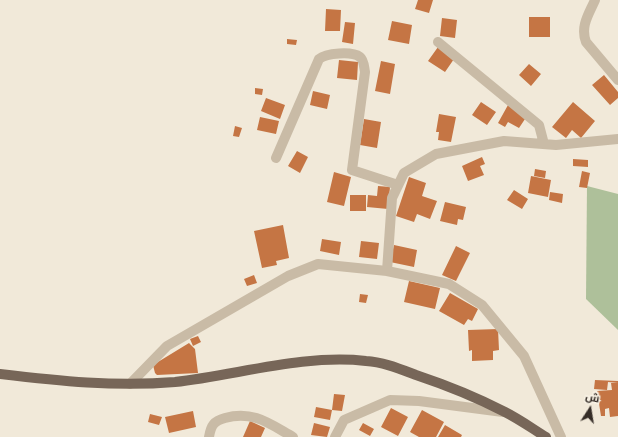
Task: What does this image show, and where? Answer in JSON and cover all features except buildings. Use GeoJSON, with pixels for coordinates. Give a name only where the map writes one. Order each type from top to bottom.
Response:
{"type":"FeatureCollection","features":[{"type":"Feature","properties":{"kind":"main road"},"geometry":{"type":"LineString","coordinates":[[0,374],[75,384],[130,384],[174,382],[309,361],[343,359],[368,361],[394,367],[443,384],[505,412],[546,437]]}},
{"type":"Feature","properties":{"kind":"street"},"geometry":{"type":"LineString","coordinates":[[595,0],[583,26],[583,34],[586,42],[618,80]]}},
{"type":"Feature","properties":{"kind":"street"},"geometry":{"type":"LineString","coordinates":[[438,42],[538,125],[544,144]]}},
{"type":"Feature","properties":{"kind":"street"},"geometry":{"type":"LineString","coordinates":[[276,158],[319,59],[329,53],[359,56],[363,62],[364,72],[352,170],[398,185]]}},
{"type":"Feature","properties":{"kind":"street"},"geometry":{"type":"LineString","coordinates":[[387,271],[392,198],[404,174],[436,154],[504,141],[556,145],[618,139]]}},
{"type":"Feature","properties":{"kind":"street"},"geometry":{"type":"LineString","coordinates":[[130,384],[167,346],[288,276],[318,264],[387,271],[449,284],[482,305],[524,356],[561,437]]}},
{"type":"Feature","properties":{"kind":"street"},"geometry":{"type":"LineString","coordinates":[[335,437],[344,420],[390,400],[419,400],[505,412]]}},
{"type":"Feature","properties":{"kind":"street"},"geometry":{"type":"LineString","coordinates":[[209,437],[210,429],[216,420],[235,415],[248,414],[263,420],[293,437]]}},
{"type":"Feature","properties":{"kind":"green space"},"geometry":{"type":"Polygon","coordinates":[[[587,186],[618,194],[618,330],[586,299],[587,186]]]}}]}
